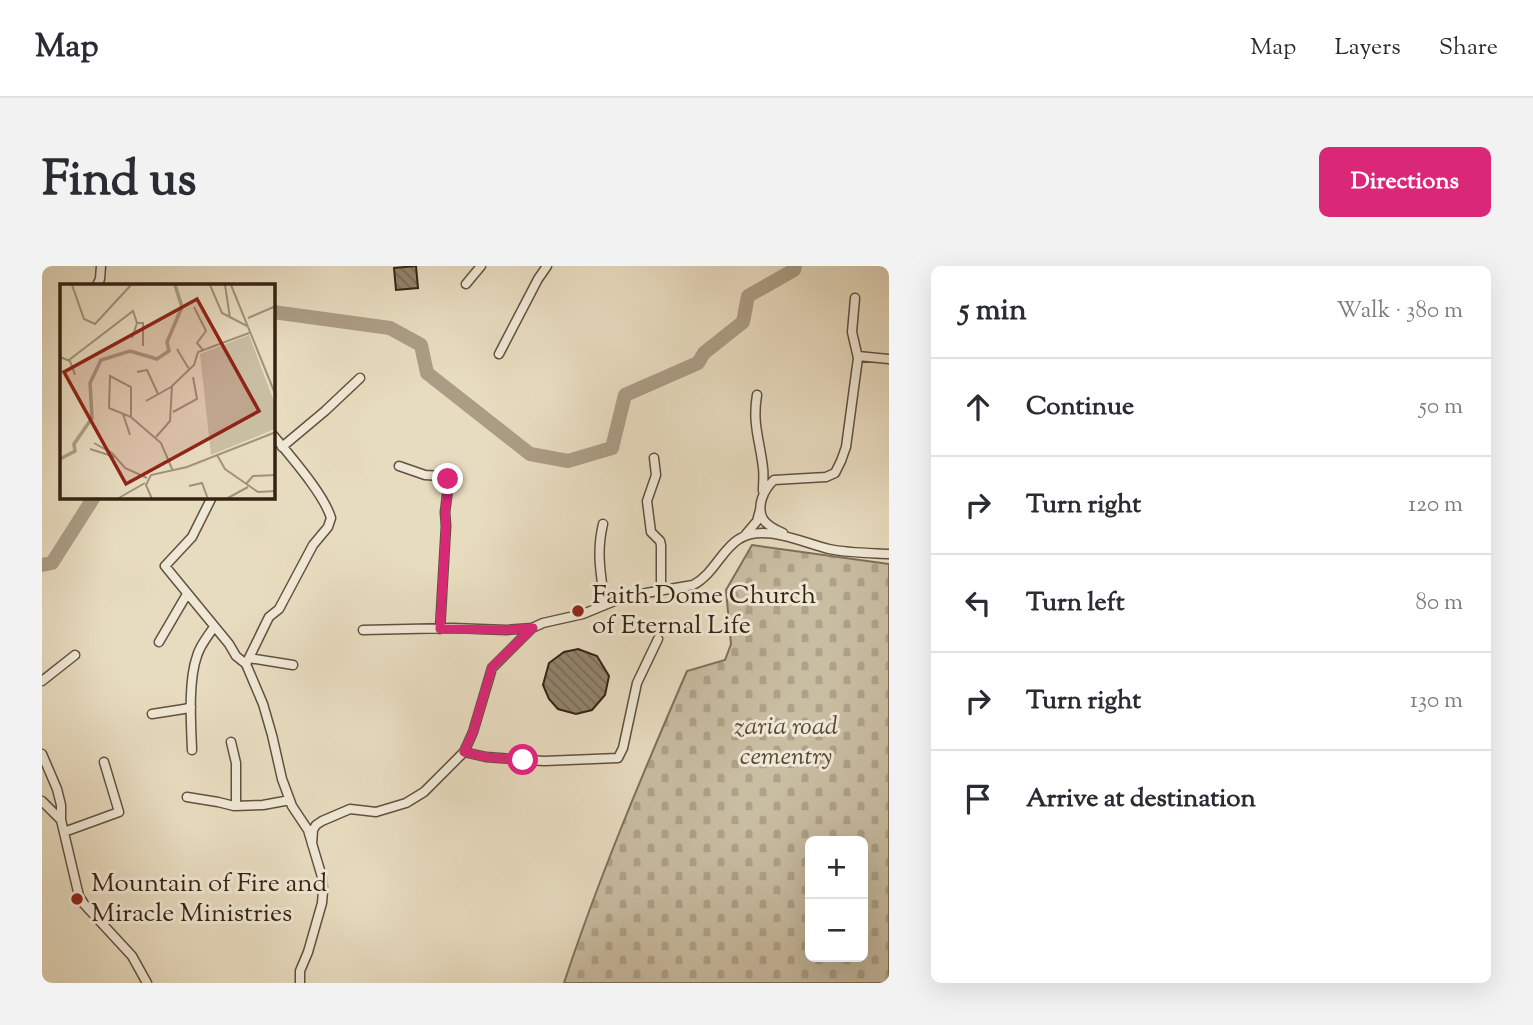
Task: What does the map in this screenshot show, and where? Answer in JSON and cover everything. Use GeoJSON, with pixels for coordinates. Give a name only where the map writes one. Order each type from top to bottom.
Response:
{"type":"FeatureCollection","features":[{"type":"Feature","properties":{"kind":"street"},"geometry":{"type":"LineString","coordinates":[[98,284],[101,266]]}},
{"type":"Feature","properties":{"kind":"street"},"geometry":{"type":"LineString","coordinates":[[466,284],[481,266]]}},
{"type":"Feature","properties":{"kind":"street"},"geometry":{"type":"LineString","coordinates":[[499,354],[547,266]]}},
{"type":"Feature","properties":{"kind":"street"},"geometry":{"type":"LineString","coordinates":[[763,494],[774,480],[826,477],[837,470],[846,447],[858,356],[852,332],[855,298]]}},
{"type":"Feature","properties":{"kind":"street"},"geometry":{"type":"LineString","coordinates":[[858,356],[889,359]]}},
{"type":"Feature","properties":{"kind":"street"},"geometry":{"type":"LineString","coordinates":[[282,447],[360,378]]}},
{"type":"Feature","properties":{"kind":"street"},"geometry":{"type":"LineString","coordinates":[[312,844],[313,830],[322,821],[350,809],[376,812],[406,803],[424,792],[464,752],[473,732],[492,667],[533,628],[543,623],[583,614],[617,600],[693,585],[720,561],[732,544],[749,532],[757,521],[763,494],[763,470],[755,426],[757,395]]}},
{"type":"Feature","properties":{"kind":"street"},"geometry":{"type":"LineString","coordinates":[[275,438],[321,499],[331,519],[313,545],[279,609],[269,617],[247,661],[263,704],[282,779],[290,800],[308,830],[322,877],[321,903],[300,971],[300,983]]}},
{"type":"Feature","properties":{"kind":"street"},"geometry":{"type":"LineString","coordinates":[[654,458],[656,475],[647,501],[651,532],[661,545],[661,591]]}},
{"type":"Feature","properties":{"kind":"street"},"geometry":{"type":"LineString","coordinates":[[399,466],[425,475],[442,476],[449,481],[445,512],[440,629]]}},
{"type":"Feature","properties":{"kind":"street"},"geometry":{"type":"LineString","coordinates":[[211,499],[192,537],[165,566],[236,656],[247,661],[293,665]]}},
{"type":"Feature","properties":{"kind":"street"},"geometry":{"type":"LineString","coordinates":[[761,507],[764,520],[792,538]]}},
{"type":"Feature","properties":{"kind":"street"},"geometry":{"type":"LineString","coordinates":[[603,524],[598,542],[605,605]]}},
{"type":"Feature","properties":{"kind":"street"},"geometry":{"type":"LineString","coordinates":[[739,539],[750,533],[778,535],[830,549],[889,554]]}},
{"type":"Feature","properties":{"kind":"street"},"geometry":{"type":"LineString","coordinates":[[159,642],[187,594]]}},
{"type":"Feature","properties":{"kind":"street"},"geometry":{"type":"LineString","coordinates":[[192,750],[191,707],[196,659],[214,627]]}},
{"type":"Feature","properties":{"kind":"street"},"geometry":{"type":"LineString","coordinates":[[363,630],[533,628]]}},
{"type":"Feature","properties":{"kind":"street"},"geometry":{"type":"LineString","coordinates":[[464,752],[486,757],[544,761],[618,758],[623,748],[637,682],[658,639]]}},
{"type":"Feature","properties":{"kind":"street"},"geometry":{"type":"LineString","coordinates":[[42,681],[75,655]]}},
{"type":"Feature","properties":{"kind":"street"},"geometry":{"type":"LineString","coordinates":[[152,714],[191,707]]}},
{"type":"Feature","properties":{"kind":"street"},"geometry":{"type":"LineString","coordinates":[[231,742],[236,763],[236,806]]}},
{"type":"Feature","properties":{"kind":"street"},"geometry":{"type":"LineString","coordinates":[[42,754],[57,789],[61,820],[79,896],[137,962],[147,983]]}},
{"type":"Feature","properties":{"kind":"street"},"geometry":{"type":"LineString","coordinates":[[64,832],[119,811],[104,762]]}},
{"type":"Feature","properties":{"kind":"street"},"geometry":{"type":"LineString","coordinates":[[187,797],[236,806],[290,800]]}},
{"type":"Feature","properties":{"kind":"street"},"geometry":{"type":"LineString","coordinates":[[42,801],[61,820]]}},
{"type":"Feature","properties":{"kind":"green space","name":"zaria road cementry"},"geometry":{"type":"Polygon","coordinates":[[[752,545],[889,564],[889,983],[564,983],[607,865],[687,671],[725,660],[731,644],[726,590],[752,545]]]}},
{"type":"Feature","properties":{"kind":"building"},"geometry":{"type":"Polygon","coordinates":[[[416,266],[418,288],[396,290],[394,268],[416,266]]]}},
{"type":"Feature","properties":{"kind":"building"},"geometry":{"type":"Polygon","coordinates":[[[578,649],[597,656],[609,676],[605,695],[592,710],[576,714],[558,709],[549,699],[543,685],[549,663],[564,652],[578,649]]]}},
{"type":"Feature","properties":{"kind":"waterway"},"geometry":{"type":"LineString","coordinates":[[275,312],[390,328],[421,345],[427,373],[530,454],[568,461],[612,448],[625,395],[698,363],[704,353],[743,322],[748,296],[794,270],[795,266]]}},
{"type":"Feature","properties":{"kind":"waterway"},"geometry":{"type":"LineString","coordinates":[[42,565],[52,563],[93,499]]}},
{"type":"Feature","properties":{"kind":"place","name":"Faith Dome Church of Eternal Life"},"geometry":{"type":"Point","coordinates":[578,611]}},
{"type":"Feature","properties":{"kind":"place","name":"Mountain of Fire and Miracle Ministries"},"geometry":{"type":"Point","coordinates":[77,899]}},
{"type":"Feature","properties":{"kind":"route"},"geometry":{"type":"LineString","coordinates":[[448,479],[440,629],[533,628],[492,667],[473,732],[464,752],[523,760]]}}]}
